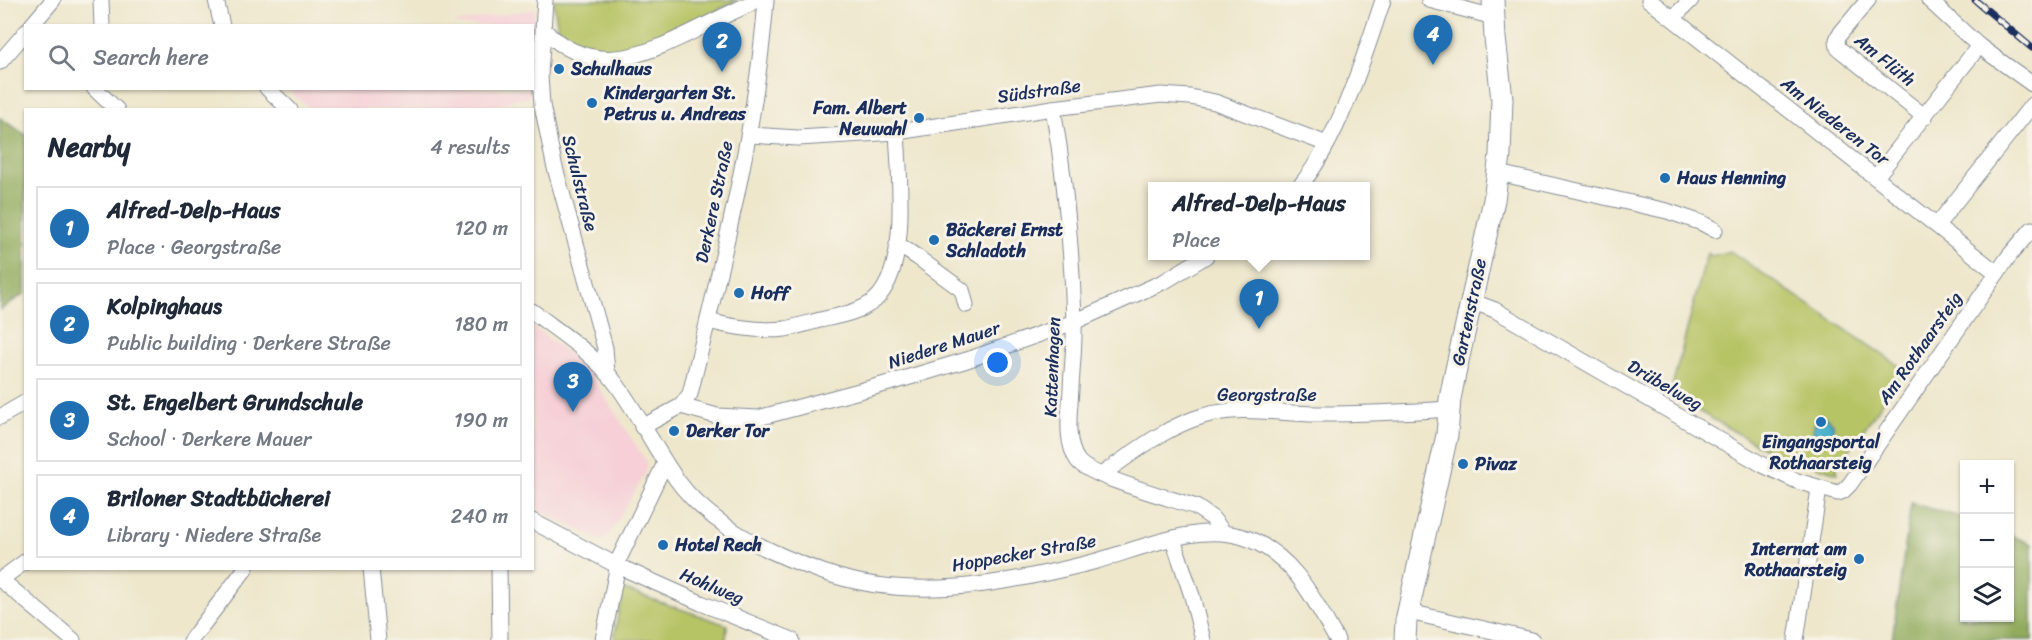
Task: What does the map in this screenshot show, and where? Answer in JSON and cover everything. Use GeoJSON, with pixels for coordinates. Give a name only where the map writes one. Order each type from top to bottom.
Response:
{"type":"FeatureCollection","features":[{"type":"Feature","properties":{"kind":"street"},"geometry":{"type":"LineString","coordinates":[[33,24],[53,0]]}},
{"type":"Feature","properties":{"kind":"street"},"geometry":{"type":"LineString","coordinates":[[101,0],[102,24]]}},
{"type":"Feature","properties":{"kind":"street"},"geometry":{"type":"LineString","coordinates":[[216,0],[222,24]]}},
{"type":"Feature","properties":{"kind":"street","name":"Schulstraße"},"geometry":{"type":"LineString","coordinates":[[545,0],[540,75],[542,105],[554,164],[605,348],[607,373]]}},
{"type":"Feature","properties":{"kind":"street"},"geometry":{"type":"LineString","coordinates":[[544,30],[558,43],[571,50],[599,58],[619,58],[648,52],[757,0]]}},
{"type":"Feature","properties":{"kind":"street","name":"Derkere Straße"},"geometry":{"type":"LineString","coordinates":[[681,406],[690,394],[749,135],[763,39],[766,0]]}},
{"type":"Feature","properties":{"kind":"street"},"geometry":{"type":"LineString","coordinates":[[1303,182],[1327,144],[1359,71],[1383,0]]}},
{"type":"Feature","properties":{"kind":"street"},"geometry":{"type":"LineString","coordinates":[[1429,0],[1494,8]]}},
{"type":"Feature","properties":{"kind":"street","name":"Am Niederen Tor"},"geometry":{"type":"LineString","coordinates":[[1649,0],[1997,273]]}},
{"type":"Feature","properties":{"kind":"street"},"geometry":{"type":"LineString","coordinates":[[1673,18],[1692,0]]}},
{"type":"Feature","properties":{"kind":"street","name":"Am Flüth"},"geometry":{"type":"LineString","coordinates":[[1868,0],[1839,35],[1838,48],[1925,117]]}},
{"type":"Feature","properties":{"kind":"street"},"geometry":{"type":"LineString","coordinates":[[1929,0],[1979,46],[2032,84]]}},
{"type":"Feature","properties":{"kind":"street","name":"Gartenstraße"},"geometry":{"type":"LineString","coordinates":[[1395,640],[1406,624],[1447,435],[1449,409],[1498,173],[1502,141],[1502,99],[1494,8]]}},
{"type":"Feature","properties":{"kind":"street"},"geometry":{"type":"LineString","coordinates":[[0,62],[24,34]]}},
{"type":"Feature","properties":{"kind":"street"},"geometry":{"type":"LineString","coordinates":[[1876,177],[1979,46]]}},
{"type":"Feature","properties":{"kind":"street"},"geometry":{"type":"LineString","coordinates":[[96,90],[115,108]]}},
{"type":"Feature","properties":{"kind":"street"},"geometry":{"type":"LineString","coordinates":[[269,90],[288,108]]}},
{"type":"Feature","properties":{"kind":"street","name":"Südstraße"},"geometry":{"type":"LineString","coordinates":[[749,135],[798,138],[897,132],[1053,108],[1161,95],[1190,97],[1232,108],[1327,144]]}},
{"type":"Feature","properties":{"kind":"street"},"geometry":{"type":"LineString","coordinates":[[1937,225],[2032,105]]}},
{"type":"Feature","properties":{"kind":"street","name":"Kattenhagen"},"geometry":{"type":"LineString","coordinates":[[1053,108],[1064,183],[1074,322],[1070,422],[1071,442],[1078,462],[1101,475],[1196,507],[1212,518],[1224,533]]}},
{"type":"Feature","properties":{"kind":"street"},"geometry":{"type":"LineString","coordinates":[[708,321],[751,328],[776,329],[830,318],[862,308],[876,299],[883,291],[890,276],[897,244],[901,211],[897,132]]}},
{"type":"Feature","properties":{"kind":"street"},"geometry":{"type":"LineString","coordinates":[[1498,173],[1667,211],[1715,230]]}},
{"type":"Feature","properties":{"kind":"street","name":"Am Rothaarsteig"},"geometry":{"type":"LineString","coordinates":[[1843,491],[1851,484],[1997,273],[2032,229]]}},
{"type":"Feature","properties":{"kind":"street"},"geometry":{"type":"LineString","coordinates":[[897,244],[962,290],[966,305]]}},
{"type":"Feature","properties":{"kind":"street","name":"Niedere Mauer"},"geometry":{"type":"LineString","coordinates":[[681,406],[703,414],[726,417],[768,416],[949,365],[1074,322],[1165,281],[1198,260]]}},
{"type":"Feature","properties":{"kind":"street","name":"Drübelweg"},"geometry":{"type":"LineString","coordinates":[[1471,301],[1506,316],[1744,455],[1779,473],[1833,493],[1843,491]]}},
{"type":"Feature","properties":{"kind":"street","name":"Hoppecker Straße"},"geometry":{"type":"LineString","coordinates":[[534,313],[607,373],[623,394],[665,463],[689,495],[706,512],[744,538],[774,552],[845,579],[891,587],[944,587],[1019,578],[1093,562],[1173,539],[1203,533],[1237,535],[1257,542],[1291,567],[1312,595],[1337,640]]}},
{"type":"Feature","properties":{"kind":"street"},"geometry":{"type":"LineString","coordinates":[[0,417],[24,403]]}},
{"type":"Feature","properties":{"kind":"street"},"geometry":{"type":"LineString","coordinates":[[642,427],[681,406]]}},
{"type":"Feature","properties":{"kind":"street","name":"Georgstraße"},"geometry":{"type":"LineString","coordinates":[[1101,475],[1168,431],[1210,414],[1248,411],[1316,414],[1449,409]]}},
{"type":"Feature","properties":{"kind":"street"},"geometry":{"type":"LineString","coordinates":[[603,640],[618,566],[625,544],[665,463]]}},
{"type":"Feature","properties":{"kind":"street"},"geometry":{"type":"LineString","coordinates":[[1796,640],[1819,489]]}},
{"type":"Feature","properties":{"kind":"street","name":"Hohlweg"},"geometry":{"type":"LineString","coordinates":[[534,522],[618,566],[792,640]]}},
{"type":"Feature","properties":{"kind":"street"},"geometry":{"type":"LineString","coordinates":[[1173,539],[1192,596],[1203,640]]}},
{"type":"Feature","properties":{"kind":"street"},"geometry":{"type":"LineString","coordinates":[[24,562],[0,579],[73,640]]}},
{"type":"Feature","properties":{"kind":"street"},"geometry":{"type":"LineString","coordinates":[[190,640],[244,570]]}},
{"type":"Feature","properties":{"kind":"street"},"geometry":{"type":"LineString","coordinates":[[371,570],[378,640]]}},
{"type":"Feature","properties":{"kind":"street"},"geometry":{"type":"LineString","coordinates":[[499,570],[500,640]]}},
{"type":"Feature","properties":{"kind":"street"},"geometry":{"type":"LineString","coordinates":[[1406,624],[1532,640]]}},
{"type":"Feature","properties":{"kind":"shaded area"},"geometry":{"type":"Polygon","coordinates":[[[536,9],[534,34],[534,24],[455,24],[536,9]]]}},
{"type":"Feature","properties":{"kind":"shaded area"},"geometry":{"type":"Polygon","coordinates":[[[288,90],[529,90],[528,98],[515,99],[506,104],[483,108],[310,108],[288,90]]]}},
{"type":"Feature","properties":{"kind":"shaded area"},"geometry":{"type":"Polygon","coordinates":[[[534,328],[585,366],[646,461],[646,472],[609,535],[601,541],[534,508],[534,328]]]}},
{"type":"Feature","properties":{"kind":"green space"},"geometry":{"type":"Polygon","coordinates":[[[553,0],[738,0],[648,47],[619,52],[601,51],[572,44],[558,27],[553,0]]]}},
{"type":"Feature","properties":{"kind":"green space"},"geometry":{"type":"Polygon","coordinates":[[[0,118],[24,134],[24,294],[0,310],[0,118]]]}},
{"type":"Feature","properties":{"kind":"green space"},"geometry":{"type":"Polygon","coordinates":[[[1730,251],[1905,370],[1837,468],[1837,473],[1767,450],[1670,395],[1707,253],[1712,256],[1730,251]]]}},
{"type":"Feature","properties":{"kind":"green space"},"geometry":{"type":"Polygon","coordinates":[[[1911,503],[1960,517],[1960,622],[2014,622],[2014,537],[2032,544],[2032,640],[1892,640],[1911,503]]]}},
{"type":"Feature","properties":{"kind":"green space"},"geometry":{"type":"Polygon","coordinates":[[[622,589],[727,625],[726,640],[614,640],[622,589]]]}},
{"type":"Feature","properties":{"kind":"water"},"geometry":{"type":"Polygon","coordinates":[[[1821,416],[1828,418],[1833,424],[1833,431],[1831,437],[1821,445],[1817,444],[1813,431],[1817,418],[1821,416]]]}},
{"type":"Feature","properties":{"kind":"railway"},"geometry":{"type":"LineString","coordinates":[[1975,0],[2032,48]]}},
{"type":"Feature","properties":{"kind":"place","name":"Briloner Stadtbücherei"},"geometry":{"type":"Point","coordinates":[1433,65]}},
{"type":"Feature","properties":{"kind":"place","name":"Schulhaus"},"geometry":{"type":"Point","coordinates":[559,69]}},
{"type":"Feature","properties":{"kind":"place","name":"Kolpinghaus"},"geometry":{"type":"Point","coordinates":[722,72]}},
{"type":"Feature","properties":{"kind":"place","name":"Kindergarten St. Petrus u. Andreas"},"geometry":{"type":"Point","coordinates":[592,103]}},
{"type":"Feature","properties":{"kind":"place","name":"Fam. Albert Neuwahl"},"geometry":{"type":"Point","coordinates":[919,118]}},
{"type":"Feature","properties":{"kind":"place","name":"Haus Henning"},"geometry":{"type":"Point","coordinates":[1665,178]}},
{"type":"Feature","properties":{"kind":"place","name":"Bäckerei Ernst Schladoth"},"geometry":{"type":"Point","coordinates":[934,240]}},
{"type":"Feature","properties":{"kind":"place","name":"Hoff"},"geometry":{"type":"Point","coordinates":[739,293]}},
{"type":"Feature","properties":{"kind":"place","name":"Alfred-Delp-Haus"},"geometry":{"type":"Point","coordinates":[1259,329]}},
{"type":"Feature","properties":{"kind":"place","name":"St. Engelbert Grundschule"},"geometry":{"type":"Point","coordinates":[573,412]}},
{"type":"Feature","properties":{"kind":"place","name":"Eingangsportal Rothaarsteig"},"geometry":{"type":"Point","coordinates":[1821,422]}},
{"type":"Feature","properties":{"kind":"place","name":"Derker Tor"},"geometry":{"type":"Point","coordinates":[674,431]}},
{"type":"Feature","properties":{"kind":"place","name":"Pivaz"},"geometry":{"type":"Point","coordinates":[1463,464]}},
{"type":"Feature","properties":{"kind":"place","name":"Hotel Rech"},"geometry":{"type":"Point","coordinates":[663,545]}},
{"type":"Feature","properties":{"kind":"place","name":"Internat am Rothaarsteig"},"geometry":{"type":"Point","coordinates":[1859,559]}}]}
